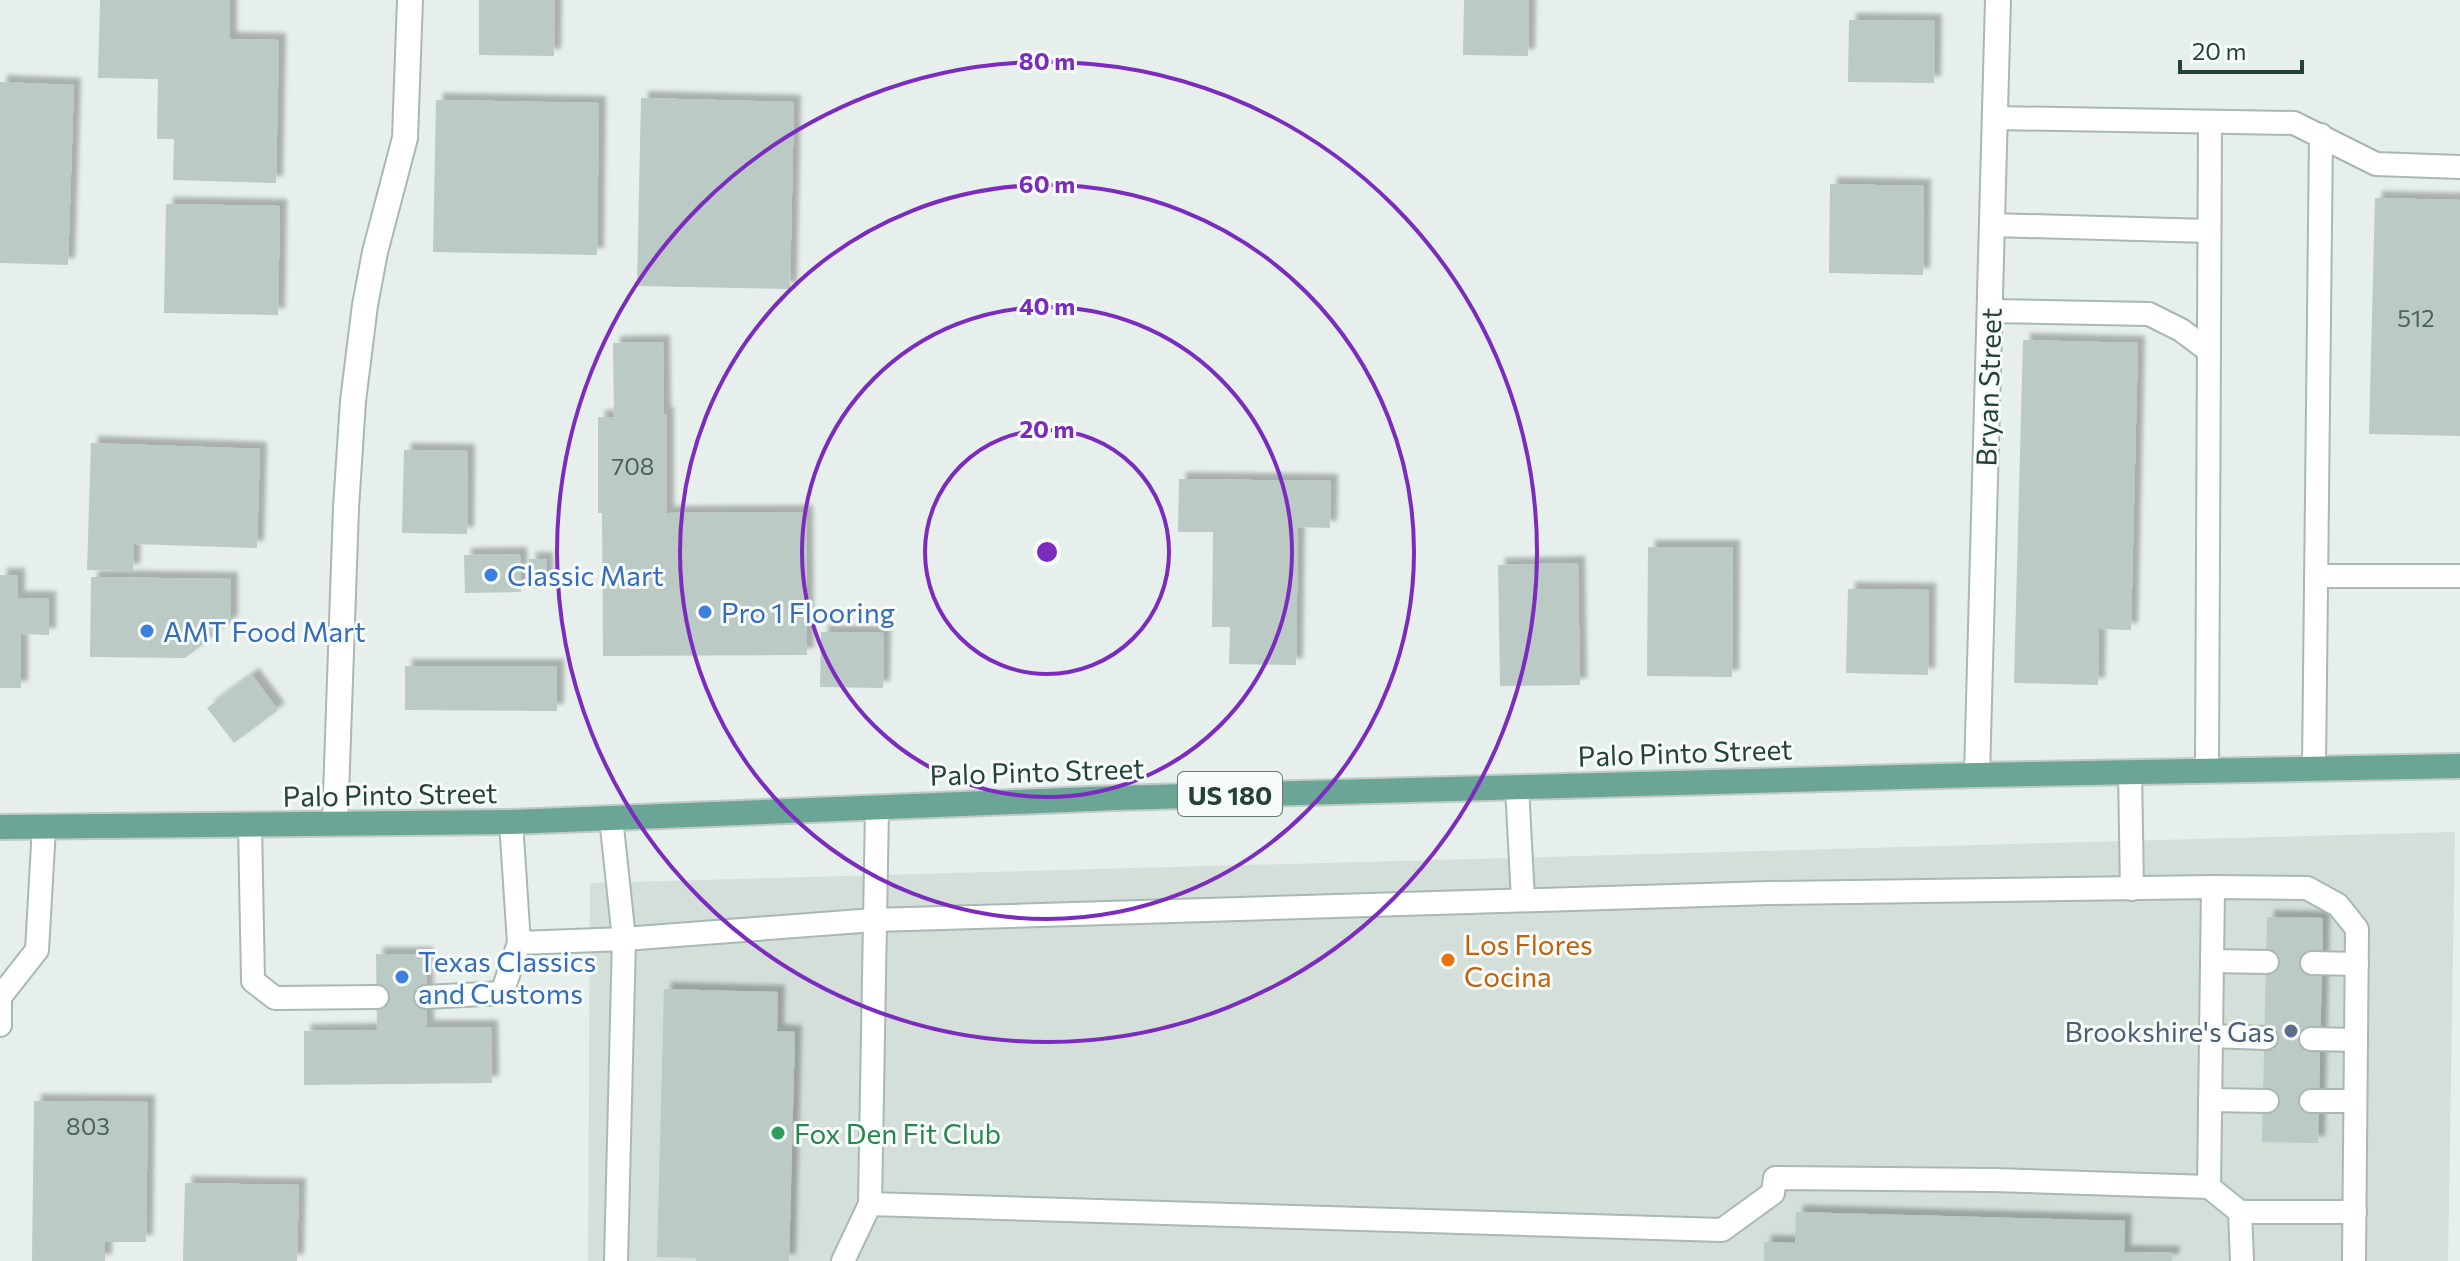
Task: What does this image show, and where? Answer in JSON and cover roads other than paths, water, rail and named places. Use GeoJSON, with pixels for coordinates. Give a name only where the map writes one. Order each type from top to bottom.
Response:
{"type":"FeatureCollection","features":[{"type":"Feature","properties":{"kind":"main road","name":"Palo Pinto Street"},"geometry":{"type":"LineString","coordinates":[[0,827],[511,822],[1115,798],[1977,775],[2460,766]]}},
{"type":"Feature","properties":{"kind":"street"},"geometry":{"type":"LineString","coordinates":[[335,823],[346,508],[353,401],[367,292],[405,138],[410,0]]}},
{"type":"Feature","properties":{"kind":"street","name":"Bryan Street"},"geometry":{"type":"LineString","coordinates":[[1977,775],[1998,0]]}},
{"type":"Feature","properties":{"kind":"lane"},"geometry":{"type":"LineString","coordinates":[[1995,118],[2294,123],[2376,164],[2460,167]]}},
{"type":"Feature","properties":{"kind":"lane"},"geometry":{"type":"LineString","coordinates":[[2207,770],[2210,122]]}},
{"type":"Feature","properties":{"kind":"lane"},"geometry":{"type":"LineString","coordinates":[[2314,768],[2321,135]]}},
{"type":"Feature","properties":{"kind":"lane"},"geometry":{"type":"LineString","coordinates":[[1992,225],[2209,231]]}},
{"type":"Feature","properties":{"kind":"lane"},"geometry":{"type":"LineString","coordinates":[[1990,311],[2149,314],[2181,330],[2209,351]]}},
{"type":"Feature","properties":{"kind":"lane"},"geometry":{"type":"LineString","coordinates":[[2316,576],[2460,576]]}},
{"type":"Feature","properties":{"kind":"lane"},"geometry":{"type":"LineString","coordinates":[[2130,772],[2132,889]]}},
{"type":"Feature","properties":{"kind":"lane"},"geometry":{"type":"LineString","coordinates":[[1517,787],[1523,900]]}},
{"type":"Feature","properties":{"kind":"lane"},"geometry":{"type":"LineString","coordinates":[[843,1261],[870,1204],[877,808]]}},
{"type":"Feature","properties":{"kind":"lane"},"geometry":{"type":"LineString","coordinates":[[611,818],[624,939],[616,1261]]}},
{"type":"Feature","properties":{"kind":"lane"},"geometry":{"type":"LineString","coordinates":[[426,997],[502,993],[519,943],[511,822]]}},
{"type":"Feature","properties":{"kind":"lane"},"geometry":{"type":"LineString","coordinates":[[250,825],[253,981],[275,998],[377,997]]}},
{"type":"Feature","properties":{"kind":"lane"},"geometry":{"type":"LineString","coordinates":[[0,1025],[0,997],[37,950],[44,827]]}},
{"type":"Feature","properties":{"kind":"lane"},"geometry":{"type":"LineString","coordinates":[[2209,1187],[2213,887]]}},
{"type":"Feature","properties":{"kind":"lane"},"geometry":{"type":"LineString","coordinates":[[519,943],[624,939],[874,920],[1523,900],[1769,893],[2307,888],[2338,905],[2357,929],[2354,1261]]}},
{"type":"Feature","properties":{"kind":"lane"},"geometry":{"type":"LineString","coordinates":[[2212,961],[2267,962]]}},
{"type":"Feature","properties":{"kind":"lane"},"geometry":{"type":"LineString","coordinates":[[2312,963],[2357,964]]}},
{"type":"Feature","properties":{"kind":"lane"},"geometry":{"type":"LineString","coordinates":[[2211,1036],[2266,1038]]}},
{"type":"Feature","properties":{"kind":"lane"},"geometry":{"type":"LineString","coordinates":[[2311,1039],[2356,1040]]}},
{"type":"Feature","properties":{"kind":"lane"},"geometry":{"type":"LineString","coordinates":[[2210,1100],[2267,1101]]}},
{"type":"Feature","properties":{"kind":"lane"},"geometry":{"type":"LineString","coordinates":[[2311,1101],[2355,1101]]}},
{"type":"Feature","properties":{"kind":"lane"},"geometry":{"type":"LineString","coordinates":[[870,1204],[1722,1230],[1773,1193],[1775,1178],[1993,1180],[2209,1187],[2240,1212],[2355,1212]]}},
{"type":"Feature","properties":{"kind":"lane"},"geometry":{"type":"LineString","coordinates":[[2240,1212],[2242,1261]]}},
{"type":"Feature","properties":{"kind":"place","name":"Classic Mart"},"geometry":{"type":"Point","coordinates":[491,575]}},
{"type":"Feature","properties":{"kind":"place","name":"Pro 1 Flooring"},"geometry":{"type":"Point","coordinates":[705,612]}},
{"type":"Feature","properties":{"kind":"place","name":"AMT Food Mart"},"geometry":{"type":"Point","coordinates":[147,631]}},
{"type":"Feature","properties":{"kind":"place","name":"Los Flores Cocina"},"geometry":{"type":"Point","coordinates":[1448,960]}},
{"type":"Feature","properties":{"kind":"place","name":"Texas Classics and Customs"},"geometry":{"type":"Point","coordinates":[402,977]}},
{"type":"Feature","properties":{"kind":"place","name":"Brookshire's Gas"},"geometry":{"type":"Point","coordinates":[2291,1031]}},
{"type":"Feature","properties":{"kind":"place","name":"Fox Den Fit Club"},"geometry":{"type":"Point","coordinates":[778,1133]}}]}
